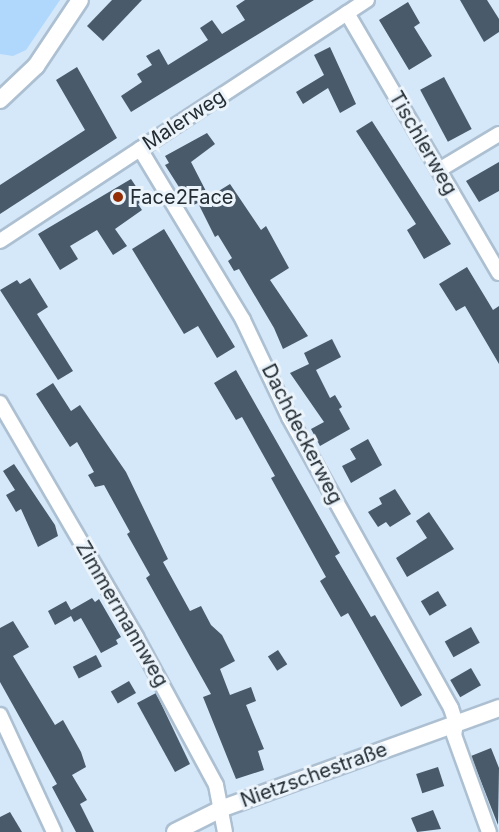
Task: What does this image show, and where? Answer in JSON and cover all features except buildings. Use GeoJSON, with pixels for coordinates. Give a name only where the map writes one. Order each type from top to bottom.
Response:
{"type":"FeatureCollection","features":[{"type":"Feature","properties":{"kind":"street"},"geometry":{"type":"LineString","coordinates":[[0,100],[36,66],[80,0]]}},
{"type":"Feature","properties":{"kind":"street","name":"Malerweg"},"geometry":{"type":"LineString","coordinates":[[0,241],[367,0]]}},
{"type":"Feature","properties":{"kind":"street","name":"Tischlerweg"},"geometry":{"type":"LineString","coordinates":[[347,13],[499,273]]}},
{"type":"Feature","properties":{"kind":"street"},"geometry":{"type":"LineString","coordinates":[[439,170],[499,134]]}},
{"type":"Feature","properties":{"kind":"street","name":"Dachdeckerweg"},"geometry":{"type":"LineString","coordinates":[[140,149],[243,320],[289,417],[456,723]]}},
{"type":"Feature","properties":{"kind":"street","name":"Zimmermannweg"},"geometry":{"type":"LineString","coordinates":[[0,403],[136,637],[216,785],[223,808],[225,832]]}},
{"type":"Feature","properties":{"kind":"street","name":"Nietzschestraße"},"geometry":{"type":"LineString","coordinates":[[175,832],[223,808],[499,708]]}},
{"type":"Feature","properties":{"kind":"street"},"geometry":{"type":"LineString","coordinates":[[0,715],[54,832]]}},
{"type":"Feature","properties":{"kind":"street"},"geometry":{"type":"LineString","coordinates":[[456,723],[454,735],[489,832]]}},
{"type":"Feature","properties":{"kind":"shaded area"},"geometry":{"type":"Polygon","coordinates":[[[0,0],[60,0],[26,50],[13,56],[0,54],[0,0]]]}},
{"type":"Feature","properties":{"kind":"place","name":"Face2Face"},"geometry":{"type":"Point","coordinates":[118,197]}}]}
